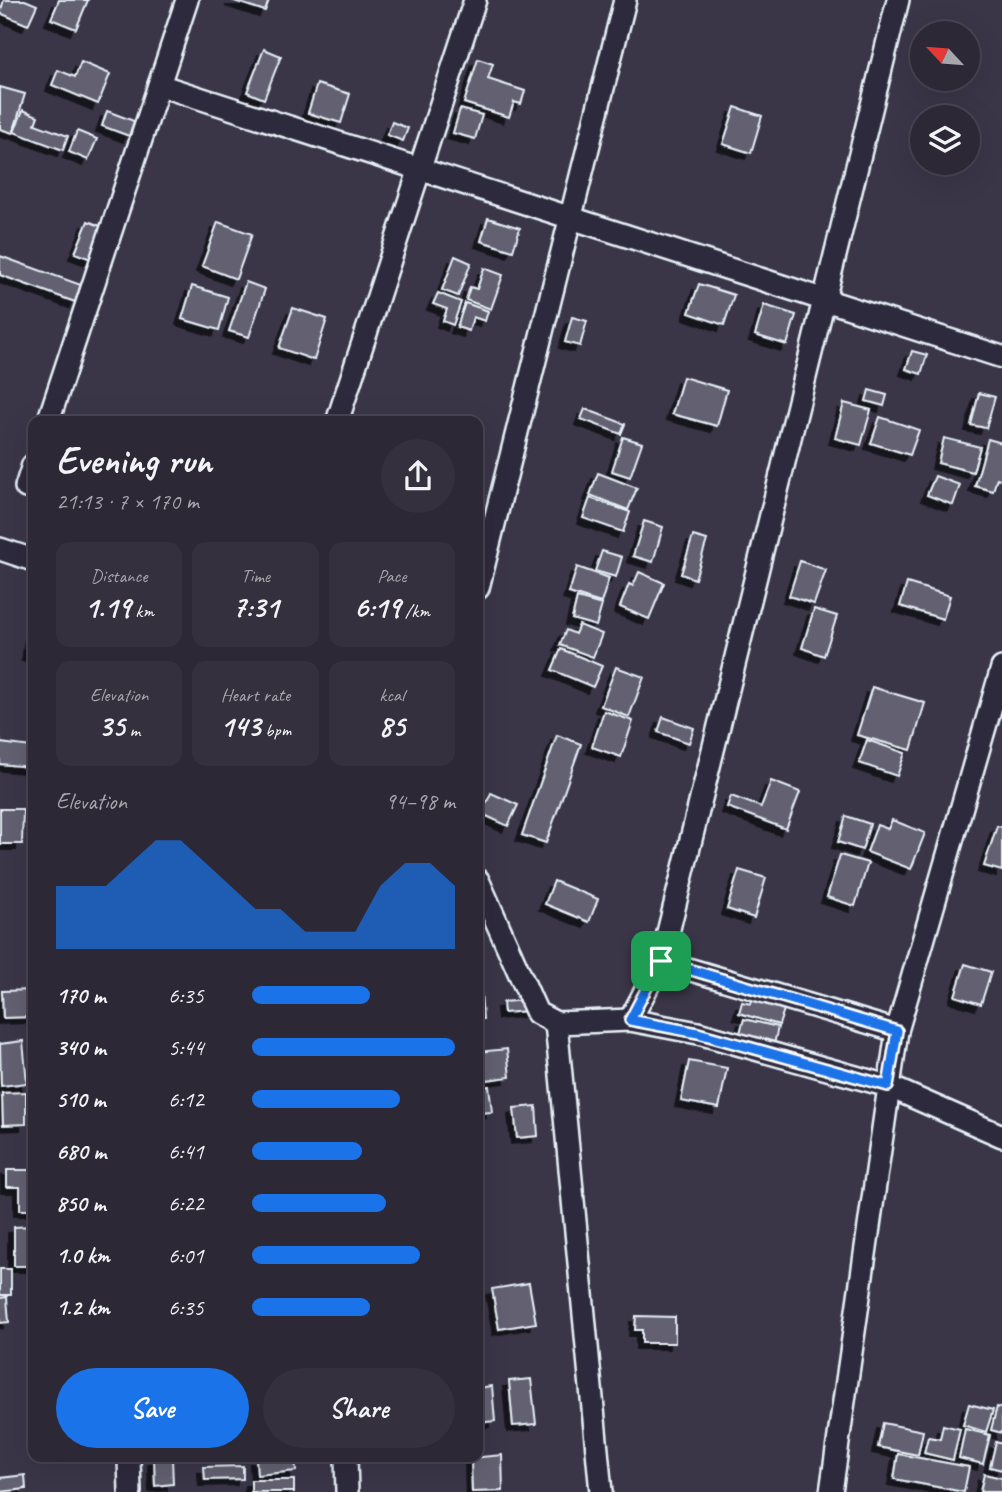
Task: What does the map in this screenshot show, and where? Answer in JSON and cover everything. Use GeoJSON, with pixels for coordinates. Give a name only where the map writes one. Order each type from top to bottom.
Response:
{"type":"FeatureCollection","features":[{"type":"Feature","properties":{"kind":"street"},"geometry":{"type":"LineString","coordinates":[[50,416],[187,0]]}},
{"type":"Feature","properties":{"kind":"street"},"geometry":{"type":"LineString","coordinates":[[339,416],[475,0]]}},
{"type":"Feature","properties":{"kind":"street"},"geometry":{"type":"LineString","coordinates":[[483,568],[625,0]]}},
{"type":"Feature","properties":{"kind":"street"},"geometry":{"type":"LineString","coordinates":[[630,1020],[661,961],[898,0]]}},
{"type":"Feature","properties":{"kind":"street"},"geometry":{"type":"LineString","coordinates":[[159,85],[1002,357]]}},
{"type":"Feature","properties":{"kind":"street"},"geometry":{"type":"LineString","coordinates":[[26,487],[28,481]]}},
{"type":"Feature","properties":{"kind":"street"},"geometry":{"type":"LineString","coordinates":[[0,549],[28,558]]}},
{"type":"Feature","properties":{"kind":"street"},"geometry":{"type":"LineString","coordinates":[[831,1492],[897,1031],[1002,668]]}},
{"type":"Feature","properties":{"kind":"street"},"geometry":{"type":"LineString","coordinates":[[483,891],[537,1013],[556,1023],[630,1020],[698,1033],[888,1086],[1002,1136]]}},
{"type":"Feature","properties":{"kind":"street"},"geometry":{"type":"LineString","coordinates":[[661,961],[897,1031]]}},
{"type":"Feature","properties":{"kind":"street"},"geometry":{"type":"LineString","coordinates":[[556,1023],[601,1492]]}},
{"type":"Feature","properties":{"kind":"street"},"geometry":{"type":"LineString","coordinates":[[129,1462],[130,1492]]}},
{"type":"Feature","properties":{"kind":"street"},"geometry":{"type":"LineString","coordinates":[[346,1462],[348,1492]]}},
{"type":"Feature","properties":{"kind":"building"},"geometry":{"type":"Polygon","coordinates":[[[4,0],[25,0],[37,5],[28,25],[0,13],[4,0]]]}},
{"type":"Feature","properties":{"kind":"building"},"geometry":{"type":"Polygon","coordinates":[[[59,0],[88,0],[76,29],[51,19],[59,0]]]}},
{"type":"Feature","properties":{"kind":"building"},"geometry":{"type":"Polygon","coordinates":[[[231,0],[269,0],[265,11],[231,0]]]}},
{"type":"Feature","properties":{"kind":"building"},"geometry":{"type":"Polygon","coordinates":[[[264,49],[281,56],[264,99],[247,92],[264,49]]]}},
{"type":"Feature","properties":{"kind":"building"},"geometry":{"type":"Polygon","coordinates":[[[478,59],[493,64],[488,79],[525,91],[521,104],[514,102],[509,117],[464,103],[478,59]]]}},
{"type":"Feature","properties":{"kind":"building"},"geometry":{"type":"Polygon","coordinates":[[[81,62],[110,74],[98,104],[52,85],[58,70],[75,77],[81,62]]]}},
{"type":"Feature","properties":{"kind":"building"},"geometry":{"type":"Polygon","coordinates":[[[317,84],[350,94],[341,123],[308,113],[317,84]]]}},
{"type":"Feature","properties":{"kind":"building"},"geometry":{"type":"Polygon","coordinates":[[[0,87],[25,94],[13,133],[0,129],[0,87]]]}},
{"type":"Feature","properties":{"kind":"building"},"geometry":{"type":"Polygon","coordinates":[[[735,107],[762,116],[751,153],[723,144],[735,107]]]}},
{"type":"Feature","properties":{"kind":"building"},"geometry":{"type":"Polygon","coordinates":[[[460,109],[482,115],[475,139],[453,133],[460,109]]]}},
{"type":"Feature","properties":{"kind":"building"},"geometry":{"type":"Polygon","coordinates":[[[23,110],[38,116],[35,124],[68,136],[63,150],[14,132],[23,110]]]}},
{"type":"Feature","properties":{"kind":"building"},"geometry":{"type":"Polygon","coordinates":[[[107,111],[134,121],[129,136],[102,126],[107,111]]]}},
{"type":"Feature","properties":{"kind":"building"},"geometry":{"type":"Polygon","coordinates":[[[392,122],[408,128],[403,141],[387,135],[392,122]]]}},
{"type":"Feature","properties":{"kind":"building"},"geometry":{"type":"Polygon","coordinates":[[[77,131],[97,139],[88,160],[69,152],[77,131]]]}},
{"type":"Feature","properties":{"kind":"building"},"geometry":{"type":"Polygon","coordinates":[[[488,218],[520,228],[513,251],[481,241],[488,218]]]}},
{"type":"Feature","properties":{"kind":"building"},"geometry":{"type":"Polygon","coordinates":[[[88,221],[103,227],[91,259],[75,253],[88,221]]]}},
{"type":"Feature","properties":{"kind":"building"},"geometry":{"type":"Polygon","coordinates":[[[218,222],[252,234],[236,279],[202,266],[218,222]]]}},
{"type":"Feature","properties":{"kind":"building"},"geometry":{"type":"Polygon","coordinates":[[[0,256],[81,285],[75,302],[0,275],[0,256]]]}},
{"type":"Feature","properties":{"kind":"building"},"geometry":{"type":"Polygon","coordinates":[[[455,256],[471,263],[458,296],[442,290],[455,256]]]}},
{"type":"Feature","properties":{"kind":"building"},"geometry":{"type":"Polygon","coordinates":[[[484,268],[503,275],[491,309],[466,300],[470,287],[477,289],[484,268]]]}},
{"type":"Feature","properties":{"kind":"building"},"geometry":{"type":"Polygon","coordinates":[[[246,282],[265,289],[249,337],[229,331],[246,282]]]}},
{"type":"Feature","properties":{"kind":"building"},"geometry":{"type":"Polygon","coordinates":[[[699,284],[734,295],[724,325],[689,313],[699,284]]]}},
{"type":"Feature","properties":{"kind":"building"},"geometry":{"type":"Polygon","coordinates":[[[192,286],[228,297],[219,330],[182,319],[192,286]]]}},
{"type":"Feature","properties":{"kind":"building"},"geometry":{"type":"Polygon","coordinates":[[[438,293],[461,302],[453,325],[443,321],[447,309],[433,304],[438,293]]]}},
{"type":"Feature","properties":{"kind":"building"},"geometry":{"type":"Polygon","coordinates":[[[465,303],[488,311],[485,321],[473,317],[469,331],[457,327],[465,303]]]}},
{"type":"Feature","properties":{"kind":"building"},"geometry":{"type":"Polygon","coordinates":[[[764,305],[796,315],[787,345],[755,335],[764,305]]]}},
{"type":"Feature","properties":{"kind":"building"},"geometry":{"type":"Polygon","coordinates":[[[293,308],[327,319],[314,360],[279,348],[293,308]]]}},
{"type":"Feature","properties":{"kind":"building"},"geometry":{"type":"Polygon","coordinates":[[[572,317],[587,321],[580,346],[565,342],[572,317]]]}},
{"type":"Feature","properties":{"kind":"building"},"geometry":{"type":"Polygon","coordinates":[[[912,351],[927,355],[921,374],[906,369],[912,351]]]}},
{"type":"Feature","properties":{"kind":"building"},"geometry":{"type":"Polygon","coordinates":[[[683,377],[727,390],[717,426],[672,414],[683,377]]]}},
{"type":"Feature","properties":{"kind":"building"},"geometry":{"type":"Polygon","coordinates":[[[869,390],[887,395],[884,406],[866,401],[869,390]]]}},
{"type":"Feature","properties":{"kind":"building"},"geometry":{"type":"Polygon","coordinates":[[[979,393],[995,397],[986,428],[971,425],[979,393]]]}},
{"type":"Feature","properties":{"kind":"building"},"geometry":{"type":"Polygon","coordinates":[[[844,403],[871,410],[861,445],[835,438],[844,403]]]}},
{"type":"Feature","properties":{"kind":"building"},"geometry":{"type":"Polygon","coordinates":[[[585,409],[625,424],[621,434],[581,419],[585,409]]]}},
{"type":"Feature","properties":{"kind":"building"},"geometry":{"type":"Polygon","coordinates":[[[880,417],[919,430],[910,455],[871,443],[880,417]]]}},
{"type":"Feature","properties":{"kind":"building"},"geometry":{"type":"Polygon","coordinates":[[[623,437],[642,443],[630,477],[612,471],[623,437]]]}},
{"type":"Feature","properties":{"kind":"building"},"geometry":{"type":"Polygon","coordinates":[[[944,438],[980,447],[973,472],[938,463],[944,438]]]}},
{"type":"Feature","properties":{"kind":"building"},"geometry":{"type":"Polygon","coordinates":[[[988,439],[1002,443],[1002,480],[997,478],[993,491],[975,486],[988,439]]]}},
{"type":"Feature","properties":{"kind":"building"},"geometry":{"type":"Polygon","coordinates":[[[598,473],[637,488],[628,510],[590,495],[598,473]]]}},
{"type":"Feature","properties":{"kind":"building"},"geometry":{"type":"Polygon","coordinates":[[[935,476],[960,485],[953,505],[927,495],[935,476]]]}},
{"type":"Feature","properties":{"kind":"building"},"geometry":{"type":"Polygon","coordinates":[[[590,498],[630,512],[623,532],[583,518],[590,498]]]}},
{"type":"Feature","properties":{"kind":"building"},"geometry":{"type":"Polygon","coordinates":[[[644,521],[663,527],[653,562],[633,556],[644,521]]]}},
{"type":"Feature","properties":{"kind":"building"},"geometry":{"type":"Polygon","coordinates":[[[693,536],[707,540],[695,579],[681,574],[693,536]]]}},
{"type":"Feature","properties":{"kind":"building"},"geometry":{"type":"Polygon","coordinates":[[[602,551],[622,557],[616,577],[595,571],[602,551]]]}},
{"type":"Feature","properties":{"kind":"building"},"geometry":{"type":"Polygon","coordinates":[[[800,561],[826,570],[814,604],[789,596],[800,561]]]}},
{"type":"Feature","properties":{"kind":"building"},"geometry":{"type":"Polygon","coordinates":[[[577,567],[609,578],[601,603],[569,593],[577,567]]]}},
{"type":"Feature","properties":{"kind":"building"},"geometry":{"type":"Polygon","coordinates":[[[639,572],[664,583],[649,619],[620,607],[629,584],[633,586],[639,572]]]}},
{"type":"Feature","properties":{"kind":"building"},"geometry":{"type":"Polygon","coordinates":[[[907,583],[950,596],[943,619],[900,606],[907,583]]]}},
{"type":"Feature","properties":{"kind":"building"},"geometry":{"type":"Polygon","coordinates":[[[577,598],[602,605],[596,626],[572,619],[577,598]]]}},
{"type":"Feature","properties":{"kind":"building"},"geometry":{"type":"Polygon","coordinates":[[[814,609],[837,616],[824,656],[802,648],[814,609]]]}},
{"type":"Feature","properties":{"kind":"building"},"geometry":{"type":"Polygon","coordinates":[[[579,625],[602,634],[593,657],[560,645],[566,630],[575,634],[579,625]]]}},
{"type":"Feature","properties":{"kind":"building"},"geometry":{"type":"Polygon","coordinates":[[[561,649],[602,666],[593,687],[552,670],[561,649]]]}},
{"type":"Feature","properties":{"kind":"building"},"geometry":{"type":"Polygon","coordinates":[[[616,667],[644,677],[629,717],[601,706],[616,667]]]}},
{"type":"Feature","properties":{"kind":"building"},"geometry":{"type":"Polygon","coordinates":[[[872,687],[925,703],[911,750],[857,735],[872,687]]]}},
{"type":"Feature","properties":{"kind":"building"},"geometry":{"type":"Polygon","coordinates":[[[604,711],[633,721],[621,757],[592,747],[604,711]]]}},
{"type":"Feature","properties":{"kind":"building"},"geometry":{"type":"Polygon","coordinates":[[[663,717],[694,728],[689,743],[658,732],[663,717]]]}},
{"type":"Feature","properties":{"kind":"building"},"geometry":{"type":"Polygon","coordinates":[[[557,735],[581,744],[546,843],[522,835],[557,735]]]}},
{"type":"Feature","properties":{"kind":"building"},"geometry":{"type":"Polygon","coordinates":[[[0,737],[1,743],[28,746],[28,767],[0,764],[0,737]]]}},
{"type":"Feature","properties":{"kind":"building"},"geometry":{"type":"Polygon","coordinates":[[[867,740],[905,753],[897,776],[859,763],[867,740]]]}},
{"type":"Feature","properties":{"kind":"building"},"geometry":{"type":"Polygon","coordinates":[[[771,781],[800,792],[786,829],[727,807],[731,796],[761,807],[771,781]]]}},
{"type":"Feature","properties":{"kind":"building"},"geometry":{"type":"Polygon","coordinates":[[[491,793],[518,805],[508,826],[483,814],[483,800],[487,802],[491,793]]]}},
{"type":"Feature","properties":{"kind":"building"},"geometry":{"type":"Polygon","coordinates":[[[0,809],[23,809],[22,844],[0,844],[0,809]]]}},
{"type":"Feature","properties":{"kind":"building"},"geometry":{"type":"Polygon","coordinates":[[[846,816],[870,824],[862,850],[838,842],[846,816]]]}},
{"type":"Feature","properties":{"kind":"building"},"geometry":{"type":"Polygon","coordinates":[[[892,820],[925,833],[911,869],[867,852],[877,825],[888,829],[892,820]]]}},
{"type":"Feature","properties":{"kind":"building"},"geometry":{"type":"Polygon","coordinates":[[[997,826],[1002,827],[1002,871],[984,866],[997,826]]]}},
{"type":"Feature","properties":{"kind":"building"},"geometry":{"type":"Polygon","coordinates":[[[840,855],[868,863],[855,906],[827,897],[840,855]]]}},
{"type":"Feature","properties":{"kind":"building"},"geometry":{"type":"Polygon","coordinates":[[[739,870],[766,878],[754,918],[727,909],[739,870]]]}},
{"type":"Feature","properties":{"kind":"building"},"geometry":{"type":"Polygon","coordinates":[[[554,881],[598,899],[589,922],[545,904],[554,881]]]}},
{"type":"Feature","properties":{"kind":"building"},"geometry":{"type":"Polygon","coordinates":[[[965,964],[991,972],[981,1004],[955,996],[965,964]]]}},
{"type":"Feature","properties":{"kind":"building"},"geometry":{"type":"Polygon","coordinates":[[[28,990],[28,1017],[3,1018],[2,991],[28,990]]]}},
{"type":"Feature","properties":{"kind":"building"},"geometry":{"type":"Polygon","coordinates":[[[754,993],[786,1003],[779,1025],[739,1013],[742,1002],[751,1004],[754,993]]]}},
{"type":"Feature","properties":{"kind":"building"},"geometry":{"type":"Polygon","coordinates":[[[527,1000],[528,1011],[504,1013],[503,1002],[527,1000]]]}},
{"type":"Feature","properties":{"kind":"building"},"geometry":{"type":"Polygon","coordinates":[[[744,1019],[778,1027],[772,1053],[726,1042],[729,1030],[740,1033],[744,1019]]]}},
{"type":"Feature","properties":{"kind":"building"},"geometry":{"type":"Polygon","coordinates":[[[23,1041],[27,1083],[1,1086],[0,1044],[23,1041]]]}},
{"type":"Feature","properties":{"kind":"building"},"geometry":{"type":"Polygon","coordinates":[[[507,1049],[510,1077],[483,1080],[483,1051],[507,1049]]]}},
{"type":"Feature","properties":{"kind":"building"},"geometry":{"type":"Polygon","coordinates":[[[689,1061],[727,1068],[719,1108],[681,1101],[689,1061]]]}},
{"type":"Feature","properties":{"kind":"building"},"geometry":{"type":"Polygon","coordinates":[[[489,1086],[492,1112],[483,1113],[483,1087],[489,1086]]]}},
{"type":"Feature","properties":{"kind":"building"},"geometry":{"type":"Polygon","coordinates":[[[26,1092],[26,1124],[3,1125],[2,1093],[26,1092]]]}},
{"type":"Feature","properties":{"kind":"building"},"geometry":{"type":"Polygon","coordinates":[[[536,1106],[538,1136],[517,1138],[514,1108],[536,1106]]]}},
{"type":"Feature","properties":{"kind":"building"},"geometry":{"type":"Polygon","coordinates":[[[7,1170],[28,1170],[28,1210],[20,1210],[20,1187],[7,1187],[7,1170]]]}},
{"type":"Feature","properties":{"kind":"building"},"geometry":{"type":"Polygon","coordinates":[[[28,1226],[28,1266],[14,1266],[14,1227],[28,1226]]]}},
{"type":"Feature","properties":{"kind":"building"},"geometry":{"type":"Polygon","coordinates":[[[0,1269],[11,1269],[11,1295],[0,1295],[0,1269]]]}},
{"type":"Feature","properties":{"kind":"building"},"geometry":{"type":"Polygon","coordinates":[[[529,1283],[536,1323],[499,1329],[492,1289],[529,1283]]]}},
{"type":"Feature","properties":{"kind":"building"},"geometry":{"type":"Polygon","coordinates":[[[7,1297],[9,1322],[0,1323],[0,1298],[7,1297]]]}},
{"type":"Feature","properties":{"kind":"building"},"geometry":{"type":"Polygon","coordinates":[[[636,1316],[675,1317],[675,1343],[642,1343],[642,1330],[635,1330],[636,1316]]]}},
{"type":"Feature","properties":{"kind":"building"},"geometry":{"type":"Polygon","coordinates":[[[531,1379],[536,1424],[513,1426],[509,1381],[531,1379]]]}},
{"type":"Feature","properties":{"kind":"building"},"geometry":{"type":"Polygon","coordinates":[[[492,1386],[495,1421],[483,1422],[483,1387],[492,1386]]]}},
{"type":"Feature","properties":{"kind":"building"},"geometry":{"type":"Polygon","coordinates":[[[969,1404],[993,1410],[986,1432],[963,1425],[969,1404]]]}},
{"type":"Feature","properties":{"kind":"building"},"geometry":{"type":"Polygon","coordinates":[[[997,1407],[1002,1408],[1002,1433],[991,1430],[997,1407]]]}},
{"type":"Feature","properties":{"kind":"building"},"geometry":{"type":"Polygon","coordinates":[[[883,1423],[923,1431],[918,1455],[878,1447],[883,1423]]]}},
{"type":"Feature","properties":{"kind":"building"},"geometry":{"type":"Polygon","coordinates":[[[943,1425],[960,1429],[953,1460],[924,1453],[928,1437],[940,1439],[943,1425]]]}},
{"type":"Feature","properties":{"kind":"building"},"geometry":{"type":"Polygon","coordinates":[[[965,1429],[990,1435],[983,1464],[959,1458],[965,1429]]]}},
{"type":"Feature","properties":{"kind":"building"},"geometry":{"type":"Polygon","coordinates":[[[996,1442],[1002,1444],[1002,1470],[990,1467],[996,1442]]]}},
{"type":"Feature","properties":{"kind":"building"},"geometry":{"type":"Polygon","coordinates":[[[898,1454],[969,1467],[964,1492],[894,1479],[898,1454]]]}},
{"type":"Feature","properties":{"kind":"building"},"geometry":{"type":"Polygon","coordinates":[[[502,1455],[503,1491],[472,1492],[471,1462],[483,1462],[483,1457],[502,1455]]]}},
{"type":"Feature","properties":{"kind":"building"},"geometry":{"type":"Polygon","coordinates":[[[154,1462],[172,1462],[173,1484],[155,1486],[154,1462]]]}},
{"type":"Feature","properties":{"kind":"building"},"geometry":{"type":"Polygon","coordinates":[[[256,1462],[295,1462],[296,1471],[257,1475],[256,1462]]]}},
{"type":"Feature","properties":{"kind":"building"},"geometry":{"type":"Polygon","coordinates":[[[243,1466],[243,1479],[205,1480],[204,1467],[243,1466]]]}},
{"type":"Feature","properties":{"kind":"building"},"geometry":{"type":"Polygon","coordinates":[[[984,1474],[1002,1478],[1002,1492],[980,1492],[984,1474]]]}},
{"type":"Feature","properties":{"kind":"building"},"geometry":{"type":"Polygon","coordinates":[[[25,1475],[26,1489],[0,1492],[0,1478],[25,1475]]]}},
{"type":"Feature","properties":{"kind":"building"},"geometry":{"type":"Polygon","coordinates":[[[251,1480],[294,1480],[294,1492],[251,1492],[251,1480]]]}},
{"type":"Feature","properties":{"kind":"route"},"geometry":{"type":"LineString","coordinates":[[661,961],[897,1031],[888,1086],[698,1033],[630,1020],[661,961]]}}]}
